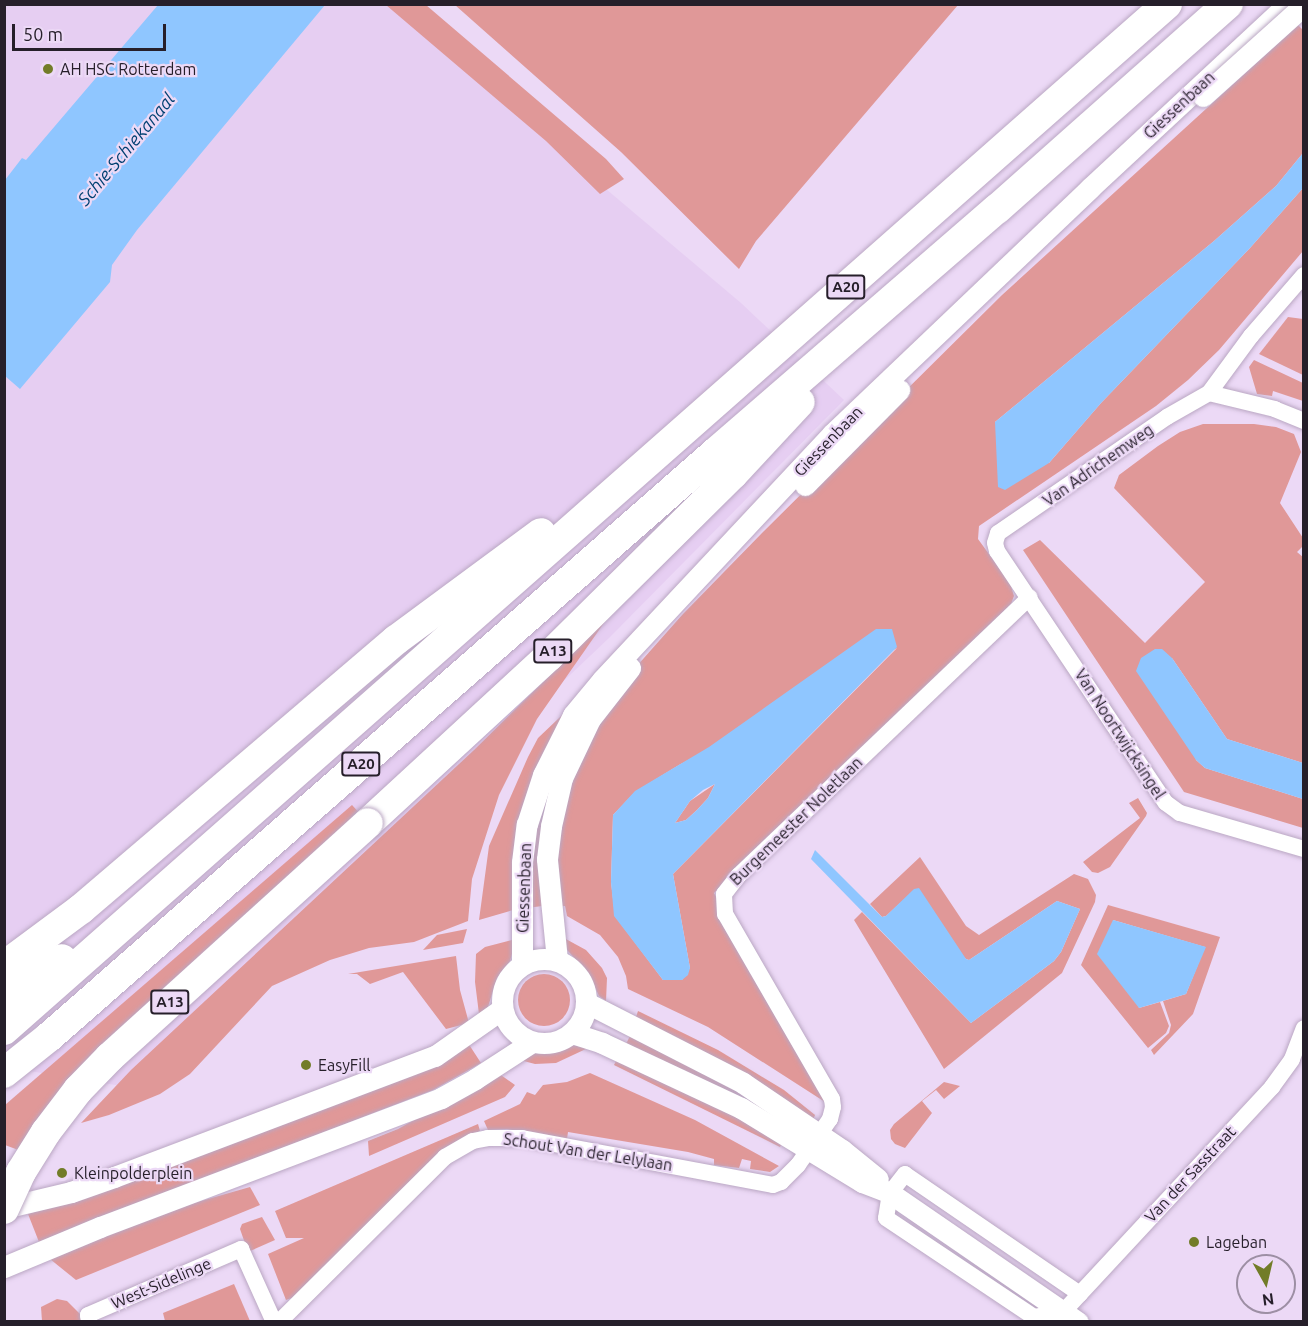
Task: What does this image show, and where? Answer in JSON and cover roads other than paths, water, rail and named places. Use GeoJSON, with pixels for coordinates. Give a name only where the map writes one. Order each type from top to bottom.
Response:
{"type":"FeatureCollection","features":[{"type":"Feature","properties":{"kind":"highway","name":"A20"},"geometry":{"type":"LineString","coordinates":[[4,1030],[1167,4]]}},
{"type":"Feature","properties":{"kind":"highway","name":"A20"},"geometry":{"type":"LineString","coordinates":[[4,1073],[49,1037],[707,460],[893,300],[1228,4]]}},
{"type":"Feature","properties":{"kind":"highway","name":"A13"},"geometry":{"type":"LineString","coordinates":[[4,1208],[21,1172],[46,1132],[78,1090],[110,1057],[549,656],[733,474],[893,300]]}},
{"type":"Feature","properties":{"kind":"highway","name":"A20"},"geometry":{"type":"LineString","coordinates":[[4,966],[81,909],[396,640],[694,419]]}},
{"type":"Feature","properties":{"kind":"highway","name":"A20"},"geometry":{"type":"LineString","coordinates":[[4,997],[44,970],[116,929]]}},
{"type":"Feature","properties":{"kind":"street","name":"Giessenbaan"},"geometry":{"type":"LineString","coordinates":[[557,960],[547,860],[550,826],[562,778],[590,719],[633,664],[840,447],[1091,202],[1288,4]]}},
{"type":"Feature","properties":{"kind":"street"},"geometry":{"type":"LineString","coordinates":[[1299,4],[1304,10]]}},
{"type":"Feature","properties":{"kind":"street","name":"Giessenbaan"},"geometry":{"type":"LineString","coordinates":[[522,964],[522,862],[527,824],[543,775],[573,715],[602,680],[833,433],[1200,92],[1304,5]]}},
{"type":"Feature","properties":{"kind":"street","name":"Van Adrichemweg"},"geometry":{"type":"LineString","coordinates":[[995,543],[998,533],[1167,417],[1209,393],[1251,336],[1304,275]]}},
{"type":"Feature","properties":{"kind":"street"},"geometry":{"type":"LineString","coordinates":[[1209,393],[1275,410],[1304,421]]}},
{"type":"Feature","properties":{"kind":"street","name":"Van Noortwijcksingel"},"geometry":{"type":"LineString","coordinates":[[995,543],[997,551],[1166,803],[1180,813],[1304,849]]}},
{"type":"Feature","properties":{"kind":"street","name":"Burgemeester Noletlaan"},"geometry":{"type":"LineString","coordinates":[[813,1142],[830,1119],[832,1099],[725,914],[724,894],[739,875],[1030,597]]}},
{"type":"Feature","properties":{"kind":"street"},"geometry":{"type":"LineString","coordinates":[[4,1267],[100,1227],[441,1098],[475,1079],[532,1041],[557,1041],[572,1033],[583,1019],[587,1003],[579,976],[566,964],[557,960],[539,959],[522,964],[514,971],[503,988],[502,1009],[510,1026],[532,1041]]}},
{"type":"Feature","properties":{"kind":"street"},"geometry":{"type":"LineString","coordinates":[[587,1003],[743,1083],[813,1142]]}},
{"type":"Feature","properties":{"kind":"street"},"geometry":{"type":"LineString","coordinates":[[4,1208],[71,1192],[114,1177],[435,1056],[502,1009]]}},
{"type":"Feature","properties":{"kind":"street","name":"Van der Sasstraat"},"geometry":{"type":"LineString","coordinates":[[1071,1316],[1080,1294],[1272,1087],[1292,1059],[1304,1028]]}},
{"type":"Feature","properties":{"kind":"street"},"geometry":{"type":"LineString","coordinates":[[572,1033],[602,1043],[707,1090],[874,1175],[890,1193],[1071,1316]]}},
{"type":"Feature","properties":{"kind":"street","name":"Schout Van der Lelylaan"},"geometry":{"type":"LineString","coordinates":[[279,1322],[445,1157],[473,1141],[488,1138],[522,1138],[773,1185],[781,1182],[813,1142]]}},
{"type":"Feature","properties":{"kind":"street"},"geometry":{"type":"LineString","coordinates":[[890,1193],[905,1174],[1080,1294]]}},
{"type":"Feature","properties":{"kind":"street","name":"West-Sidelinge"},"geometry":{"type":"LineString","coordinates":[[89,1322],[88,1315],[241,1249],[274,1322]]}},
{"type":"Feature","properties":{"kind":"water","name":"Schie-Schiekanaal"},"geometry":{"type":"Polygon","coordinates":[[[158,5],[325,5],[137,230],[112,265],[110,282],[20,389],[5,376],[5,180],[22,158],[26,160],[158,5]]]}},
{"type":"Feature","properties":{"kind":"water"},"geometry":{"type":"Polygon","coordinates":[[[1303,153],[1303,188],[1250,248],[1101,403],[1049,463],[1005,490],[998,487],[995,422],[1214,241],[1276,186],[1303,153]]]}},
{"type":"Feature","properties":{"kind":"water"},"geometry":{"type":"Polygon","coordinates":[[[876,629],[892,629],[897,647],[673,874],[690,968],[688,975],[682,980],[663,980],[614,916],[611,882],[613,815],[635,791],[709,747],[876,629]],[[715,784],[690,801],[675,823],[686,820],[708,798],[715,784]]]}},
{"type":"Feature","properties":{"kind":"water"},"geometry":{"type":"Polygon","coordinates":[[[1155,649],[1162,649],[1172,658],[1227,739],[1303,763],[1303,799],[1205,768],[1196,760],[1136,671],[1141,658],[1155,649]]]}},
{"type":"Feature","properties":{"kind":"water"},"geometry":{"type":"Polygon","coordinates":[[[815,850],[882,917],[886,916],[914,889],[919,888],[966,959],[969,960],[1057,901],[1080,909],[1061,952],[1054,961],[971,1023],[811,859],[815,850]]]}},
{"type":"Feature","properties":{"kind":"water"},"geometry":{"type":"Polygon","coordinates":[[[1113,920],[1206,947],[1186,994],[1139,1008],[1097,954],[1113,920]]]}},
{"type":"Feature","properties":{"kind":"place","name":"AH HSC Rotterdam"},"geometry":{"type":"Point","coordinates":[48,69]}},
{"type":"Feature","properties":{"kind":"place","name":"EasyFill"},"geometry":{"type":"Point","coordinates":[306,1065]}},
{"type":"Feature","properties":{"kind":"place","name":"Kleinpolderplein"},"geometry":{"type":"Point","coordinates":[62,1173]}},
{"type":"Feature","properties":{"kind":"place","name":"Lageban"},"geometry":{"type":"Point","coordinates":[1194,1242]}}]}
